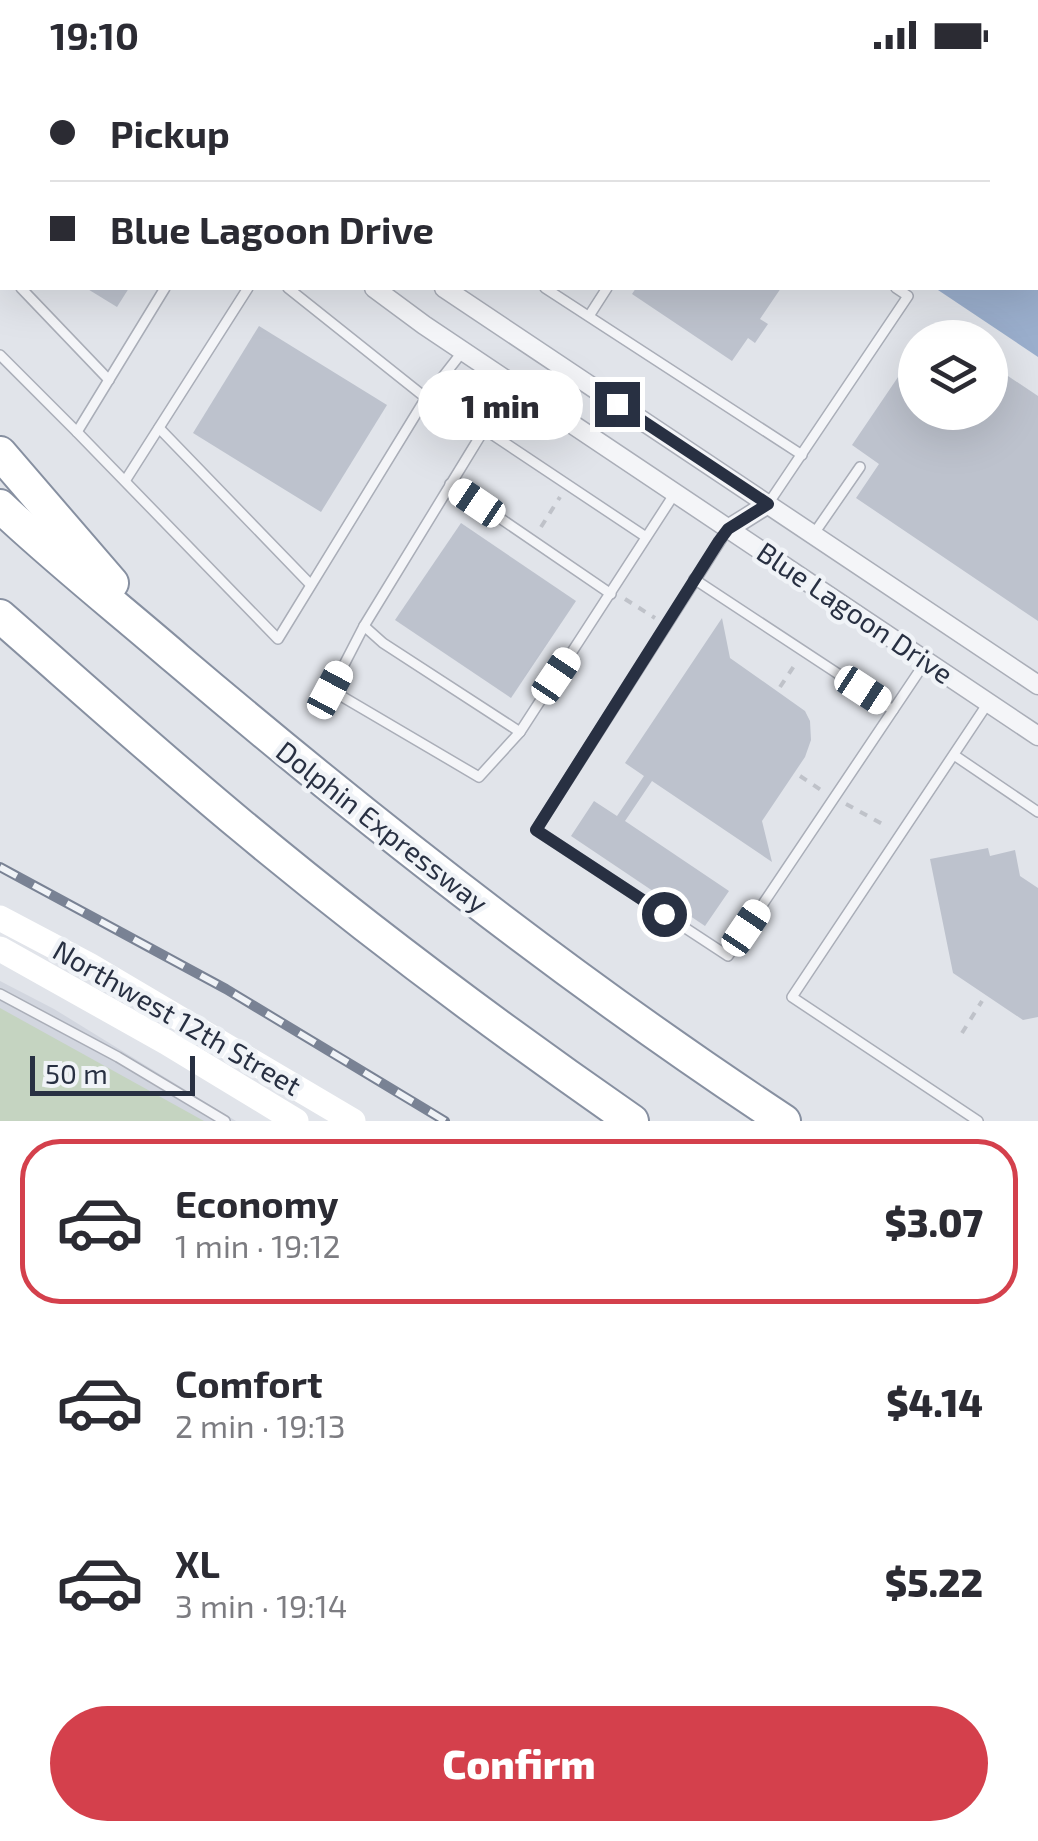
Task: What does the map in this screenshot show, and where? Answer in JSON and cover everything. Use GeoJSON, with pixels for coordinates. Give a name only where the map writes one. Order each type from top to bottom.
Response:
{"type":"FeatureCollection","features":[{"type":"Feature","properties":{"kind":"highway"},"geometry":{"type":"LineString","coordinates":[[0,452],[177,658]]}},
{"type":"Feature","properties":{"kind":"highway","name":"Dolphin Expressway"},"geometry":{"type":"LineString","coordinates":[[0,506],[293,757],[450,883],[784,1121]]}},
{"type":"Feature","properties":{"kind":"highway"},"geometry":{"type":"LineString","coordinates":[[0,616],[290,865],[502,1029],[632,1121]]}},
{"type":"Feature","properties":{"kind":"main road","name":"Northwest 12th Street"},"geometry":{"type":"LineString","coordinates":[[0,918],[89,965],[352,1121]]}},
{"type":"Feature","properties":{"kind":"main road","name":"Northwest 12th Street"},"geometry":{"type":"LineString","coordinates":[[0,949],[296,1121]]}},
{"type":"Feature","properties":{"kind":"street","name":"Blue Lagoon Drive"},"geometry":{"type":"LineString","coordinates":[[377,290],[1038,736]]}},
{"type":"Feature","properties":{"kind":"street","name":"Blue Lagoon Drive"},"geometry":{"type":"LineString","coordinates":[[452,290],[1038,685]]}},
{"type":"Feature","properties":{"kind":"street"},"geometry":{"type":"LineString","coordinates":[[728,529],[768,504]]}},
{"type":"Feature","properties":{"kind":"lane"},"geometry":{"type":"LineString","coordinates":[[23,290],[109,380]]}},
{"type":"Feature","properties":{"kind":"lane"},"geometry":{"type":"LineString","coordinates":[[77,432],[164,290]]}},
{"type":"Feature","properties":{"kind":"lane"},"geometry":{"type":"LineString","coordinates":[[125,481],[247,290]]}},
{"type":"Feature","properties":{"kind":"lane"},"geometry":{"type":"LineString","coordinates":[[291,290],[426,398]]}},
{"type":"Feature","properties":{"kind":"lane"},"geometry":{"type":"LineString","coordinates":[[549,290],[802,455]]}},
{"type":"Feature","properties":{"kind":"lane"},"geometry":{"type":"LineString","coordinates":[[588,316],[606,290]]}},
{"type":"Feature","properties":{"kind":"lane"},"geometry":{"type":"LineString","coordinates":[[768,504],[908,296],[899,290]]}},
{"type":"Feature","properties":{"kind":"lane"},"geometry":{"type":"LineString","coordinates":[[0,355],[278,638],[426,398],[464,352]]}},
{"type":"Feature","properties":{"kind":"lane"},"geometry":{"type":"LineString","coordinates":[[512,384],[364,626],[330,690],[479,777],[520,732],[675,492]]}},
{"type":"Feature","properties":{"kind":"lane"},"geometry":{"type":"LineString","coordinates":[[159,428],[310,584]]}},
{"type":"Feature","properties":{"kind":"lane"},"geometry":{"type":"LineString","coordinates":[[484,429],[646,536]]}},
{"type":"Feature","properties":{"kind":"lane"},"geometry":{"type":"LineString","coordinates":[[814,535],[860,468]]}},
{"type":"Feature","properties":{"kind":"lane"},"geometry":{"type":"LineString","coordinates":[[450,484],[612,592]]}},
{"type":"Feature","properties":{"kind":"lane"},"geometry":{"type":"LineString","coordinates":[[728,529],[536,830],[728,956],[926,661]]}},
{"type":"Feature","properties":{"kind":"lane"},"geometry":{"type":"LineString","coordinates":[[694,578],[893,710]]}},
{"type":"Feature","properties":{"kind":"lane"},"geometry":{"type":"LineString","coordinates":[[364,626],[383,643],[520,732]]}},
{"type":"Feature","properties":{"kind":"lane"},"geometry":{"type":"LineString","coordinates":[[978,1121],[792,996],[988,702]]}},
{"type":"Feature","properties":{"kind":"lane"},"geometry":{"type":"LineString","coordinates":[[954,755],[1038,812]]}},
{"type":"Feature","properties":{"kind":"lane"},"geometry":{"type":"LineString","coordinates":[[0,994],[118,1057],[225,1121]]}},
{"type":"Feature","properties":{"kind":"path"},"geometry":{"type":"LineString","coordinates":[[532,540],[568,484]]}},
{"type":"Feature","properties":{"kind":"path"},"geometry":{"type":"LineString","coordinates":[[612,592],[665,624]]}},
{"type":"Feature","properties":{"kind":"path"},"geometry":{"type":"LineString","coordinates":[[780,687],[804,651]]}},
{"type":"Feature","properties":{"kind":"path"},"geometry":{"type":"LineString","coordinates":[[962,1033],[982,1001]]}},
{"type":"Feature","properties":{"kind":"shaded area"},"geometry":{"type":"Polygon","coordinates":[[[0,981],[54,1009],[236,1121],[0,1121],[0,981]]]}},
{"type":"Feature","properties":{"kind":"green space"},"geometry":{"type":"Polygon","coordinates":[[[0,1008],[204,1121],[0,1121],[0,1008]]]}},
{"type":"Feature","properties":{"kind":"water"},"geometry":{"type":"Polygon","coordinates":[[[938,290],[1038,290],[1038,357],[1008,337],[1008,320],[983,320],[938,290]]]}},
{"type":"Feature","properties":{"kind":"building"},"geometry":{"type":"Polygon","coordinates":[[[89,290],[128,290],[117,307],[89,290]]]}},
{"type":"Feature","properties":{"kind":"building"},"geometry":{"type":"Polygon","coordinates":[[[635,290],[780,290],[760,319],[768,324],[755,343],[748,338],[732,361],[632,294],[635,290]]]}},
{"type":"Feature","properties":{"kind":"building"},"geometry":{"type":"Polygon","coordinates":[[[259,326],[387,405],[321,512],[193,433],[259,326]]]}},
{"type":"Feature","properties":{"kind":"building"},"geometry":{"type":"Polygon","coordinates":[[[1008,376],[1038,396],[1038,621],[856,498],[879,464],[852,445],[898,377],[898,430],[1008,430],[1008,376]]]}},
{"type":"Feature","properties":{"kind":"building"},"geometry":{"type":"Polygon","coordinates":[[[461,523],[576,601],[511,698],[395,620],[461,523]]]}},
{"type":"Feature","properties":{"kind":"building"},"geometry":{"type":"Polygon","coordinates":[[[722,618],[730,658],[805,711],[811,740],[805,757],[762,821],[772,862],[652,781],[625,821],[729,891],[705,926],[571,836],[594,801],[617,816],[644,776],[625,763],[722,618]]]}},
{"type":"Feature","properties":{"kind":"building"},"geometry":{"type":"Polygon","coordinates":[[[988,848],[990,856],[1015,850],[1020,876],[1038,888],[1038,1017],[1023,1020],[953,973],[930,859],[988,848]]]}},
{"type":"Feature","properties":{"kind":"railway"},"geometry":{"type":"LineString","coordinates":[[0,867],[226,989],[445,1121]]}},
{"type":"Feature","properties":{"kind":"route"},"geometry":{"type":"LineString","coordinates":[[617,404],[768,504],[728,529],[719,541],[536,830],[664,914]]}}]}
